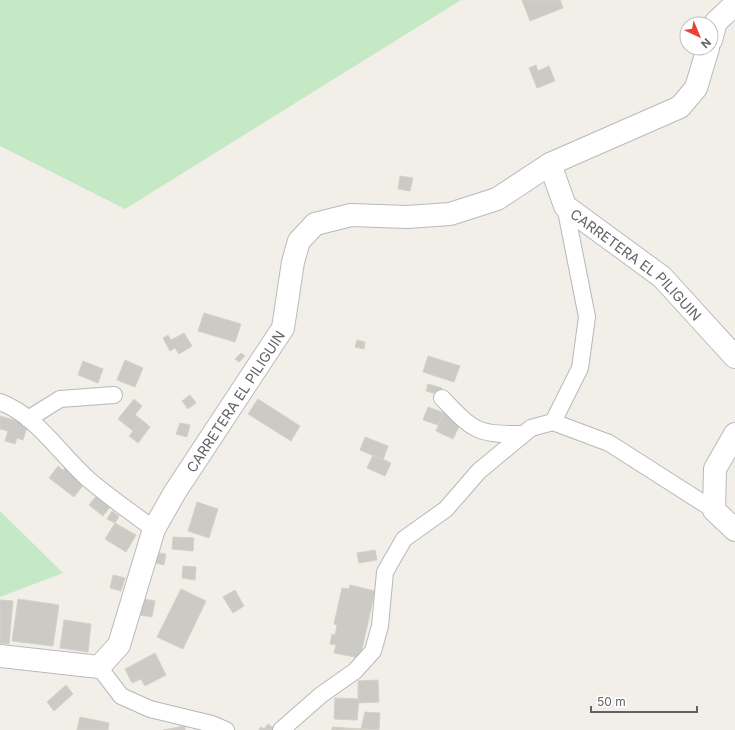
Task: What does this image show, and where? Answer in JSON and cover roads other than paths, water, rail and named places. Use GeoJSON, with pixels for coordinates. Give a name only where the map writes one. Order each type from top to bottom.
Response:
{"type":"FeatureCollection","features":[{"type":"Feature","properties":{"kind":"street"},"geometry":{"type":"LineString","coordinates":[[719,19],[735,4]]}},
{"type":"Feature","properties":{"kind":"street","name":"CARRETERA EL PILIGUIN"},"geometry":{"type":"LineString","coordinates":[[98,667],[119,644],[154,529],[175,492],[283,328],[293,262],[299,241],[315,224],[351,215],[408,217],[450,214],[497,199],[550,164],[680,108],[696,88],[706,56]]}},
{"type":"Feature","properties":{"kind":"street","name":"CARRETERA EL PILIGUIN"},"geometry":{"type":"LineString","coordinates":[[550,164],[565,206],[662,277],[735,357]]}},
{"type":"Feature","properties":{"kind":"street"},"geometry":{"type":"LineString","coordinates":[[553,422],[580,368],[587,317],[565,206]]}},
{"type":"Feature","properties":{"kind":"street"},"geometry":{"type":"LineString","coordinates":[[28,418],[60,399],[114,395]]}},
{"type":"Feature","properties":{"kind":"street"},"geometry":{"type":"LineString","coordinates":[[442,398],[463,418],[480,430],[503,434],[523,434]]}},
{"type":"Feature","properties":{"kind":"street"},"geometry":{"type":"LineString","coordinates":[[0,402],[16,408],[28,418],[89,480],[154,529]]}},
{"type":"Feature","properties":{"kind":"street"},"geometry":{"type":"LineString","coordinates":[[281,730],[321,695],[355,671],[373,651],[380,626],[385,572],[404,539],[446,509],[479,471],[530,428],[553,422],[609,443],[714,510],[735,530]]}},
{"type":"Feature","properties":{"kind":"street"},"geometry":{"type":"LineString","coordinates":[[714,510],[715,469],[735,434]]}},
{"type":"Feature","properties":{"kind":"street"},"geometry":{"type":"LineString","coordinates":[[0,656],[98,667],[121,696],[150,709],[212,724],[226,730]]}}]}
